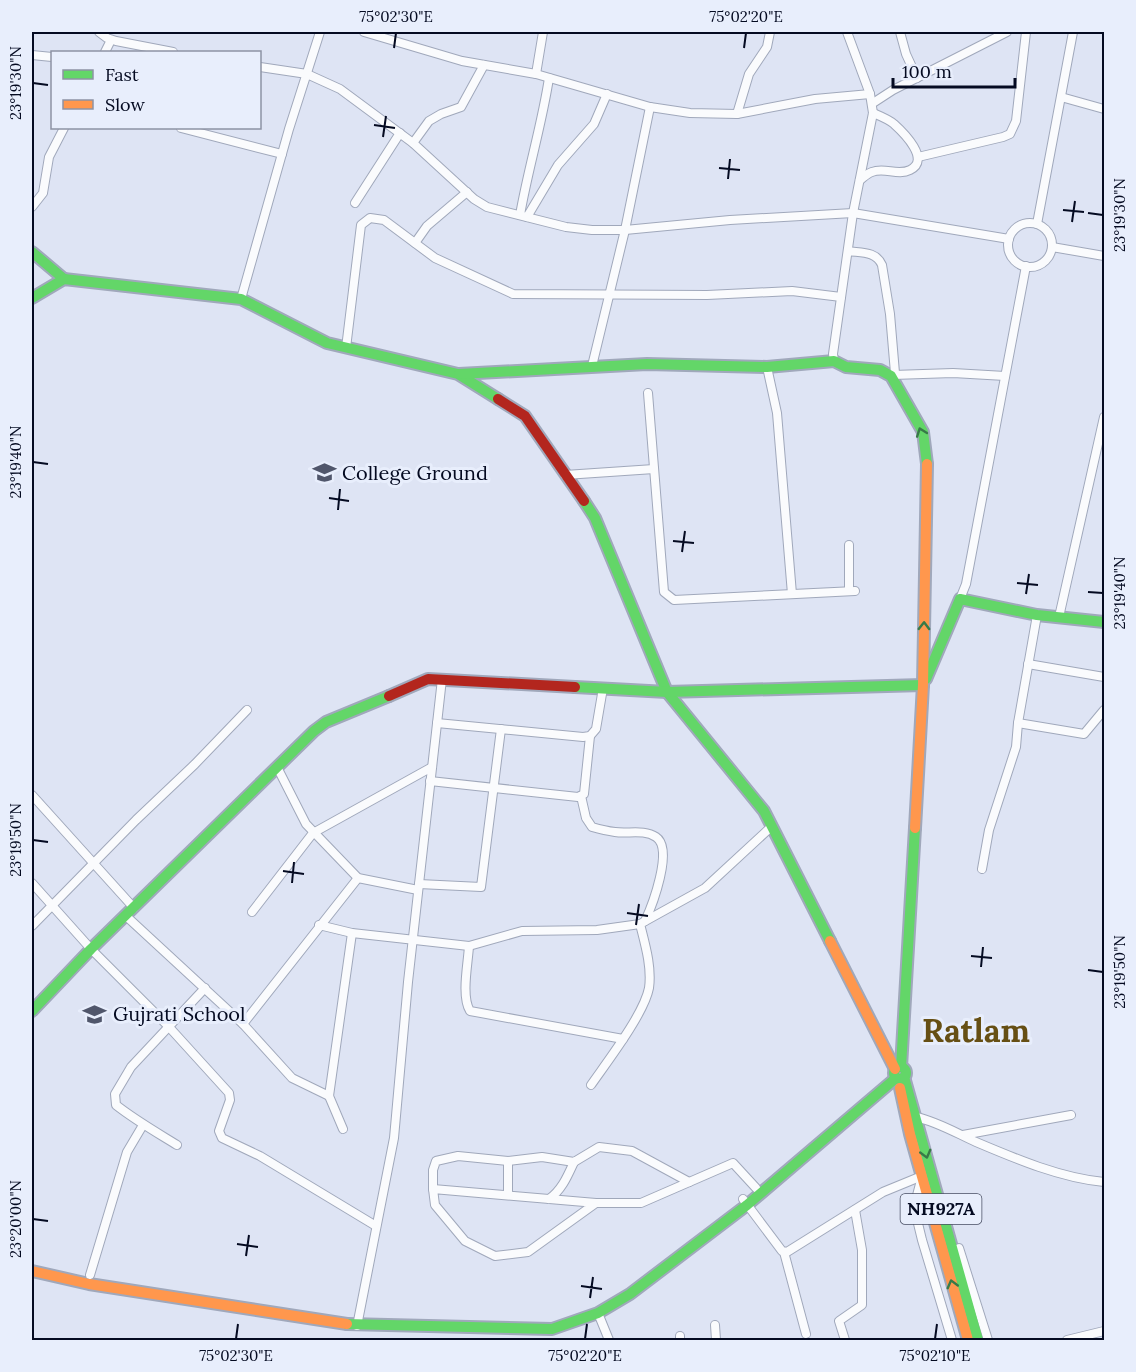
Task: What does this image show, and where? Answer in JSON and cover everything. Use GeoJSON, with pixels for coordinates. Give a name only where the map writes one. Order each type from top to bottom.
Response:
{"type":"FeatureCollection","features":[{"type":"Feature","properties":{"kind":"main road"},"geometry":{"type":"LineString","coordinates":[[32,252],[64,279],[241,298],[327,343],[458,374],[647,364],[767,367],[834,361],[846,367],[880,370],[893,375],[922,432],[927,457],[923,685],[898,1074],[745,1202],[630,1294],[598,1313],[552,1329],[357,1322],[89,1284],[32,1270]]}},
{"type":"Feature","properties":{"kind":"main road"},"geometry":{"type":"LineString","coordinates":[[32,298],[64,279]]}},
{"type":"Feature","properties":{"kind":"main road"},"geometry":{"type":"LineString","coordinates":[[458,374],[525,416],[595,518],[668,692],[764,811],[898,1074]]}},
{"type":"Feature","properties":{"kind":"main road"},"geometry":{"type":"LineString","coordinates":[[923,685],[960,599],[1037,615],[1104,622]]}},
{"type":"Feature","properties":{"kind":"main road"},"geometry":{"type":"LineString","coordinates":[[32,1011],[91,949],[326,722],[429,679],[668,692],[923,685]]}},
{"type":"Feature","properties":{"kind":"main road"},"geometry":{"type":"LineString","coordinates":[[32,1262],[90,1275],[357,1322],[542,1322],[595,1307],[627,1289],[745,1202],[756,1188],[898,1074]]}},
{"type":"Feature","properties":{"kind":"main road","name":"NH927A"},"geometry":{"type":"LineString","coordinates":[[898,1074],[916,1117],[927,1176],[968,1341]]}},
{"type":"Feature","properties":{"kind":"main road","name":"NH927A"},"geometry":{"type":"LineString","coordinates":[[898,1074],[903,1106],[978,1341]]}},
{"type":"Feature","properties":{"kind":"street"},"geometry":{"type":"LineString","coordinates":[[99,32],[111,40],[136,49],[161,51]]}},
{"type":"Feature","properties":{"kind":"street"},"geometry":{"type":"LineString","coordinates":[[241,298],[320,32]]}},
{"type":"Feature","properties":{"kind":"street"},"geometry":{"type":"LineString","coordinates":[[364,32],[462,61],[536,74],[650,107],[690,113],[736,114],[815,99],[870,94]]}},
{"type":"Feature","properties":{"kind":"street"},"geometry":{"type":"LineString","coordinates":[[536,74],[543,32]]}},
{"type":"Feature","properties":{"kind":"street"},"geometry":{"type":"LineString","coordinates":[[736,114],[748,74],[767,47],[770,32]]}},
{"type":"Feature","properties":{"kind":"street"},"geometry":{"type":"LineString","coordinates":[[834,361],[833,354],[853,213],[873,113],[873,103],[847,32]]}},
{"type":"Feature","properties":{"kind":"street"},"geometry":{"type":"LineString","coordinates":[[900,32],[906,54],[917,78]]}},
{"type":"Feature","properties":{"kind":"street"},"geometry":{"type":"LineString","coordinates":[[873,103],[1008,32]]}},
{"type":"Feature","properties":{"kind":"street"},"geometry":{"type":"LineString","coordinates":[[918,157],[1010,134],[1016,121],[1026,32]]}},
{"type":"Feature","properties":{"kind":"street"},"geometry":{"type":"LineString","coordinates":[[1037,224],[1073,32]]}},
{"type":"Feature","properties":{"kind":"street"},"geometry":{"type":"LineString","coordinates":[[106,51],[111,40]]}},
{"type":"Feature","properties":{"kind":"street"},"geometry":{"type":"LineString","coordinates":[[32,55],[51,57]]}},
{"type":"Feature","properties":{"kind":"street"},"geometry":{"type":"LineString","coordinates":[[413,143],[429,121],[460,106],[484,65]]}},
{"type":"Feature","properties":{"kind":"street"},"geometry":{"type":"LineString","coordinates":[[261,67],[308,74],[340,89],[413,143],[487,207],[566,227],[625,230],[730,220],[853,213],[1009,239]]}},
{"type":"Feature","properties":{"kind":"street"},"geometry":{"type":"LineString","coordinates":[[523,216],[528,169],[543,119],[549,78]]}},
{"type":"Feature","properties":{"kind":"street"},"geometry":{"type":"LineString","coordinates":[[523,216],[558,165],[594,124],[607,94]]}},
{"type":"Feature","properties":{"kind":"street"},"geometry":{"type":"LineString","coordinates":[[1061,97],[1104,109]]}},
{"type":"Feature","properties":{"kind":"street"},"geometry":{"type":"LineString","coordinates":[[592,366],[611,293],[650,107]]}},
{"type":"Feature","properties":{"kind":"street"},"geometry":{"type":"LineString","coordinates":[[860,180],[873,171],[900,173],[909,171],[917,162],[918,157],[914,148],[892,123],[873,113]]}},
{"type":"Feature","properties":{"kind":"street"},"geometry":{"type":"LineString","coordinates":[[32,207],[42,193],[50,157],[64,129]]}},
{"type":"Feature","properties":{"kind":"street"},"geometry":{"type":"LineString","coordinates":[[193,129],[282,154]]}},
{"type":"Feature","properties":{"kind":"street"},"geometry":{"type":"LineString","coordinates":[[355,202],[400,133]]}},
{"type":"Feature","properties":{"kind":"street"},"geometry":{"type":"LineString","coordinates":[[415,243],[427,226],[467,192]]}},
{"type":"Feature","properties":{"kind":"street"},"geometry":{"type":"LineString","coordinates":[[346,348],[361,225],[370,218],[384,220],[435,258],[507,293],[708,295],[792,291],[841,297]]}},
{"type":"Feature","properties":{"kind":"street"},"geometry":{"type":"LineString","coordinates":[[1023,224],[1037,224],[1048,233],[1052,247],[1050,254],[1040,264],[1026,266],[1013,259],[1008,246],[1009,239],[1012,232],[1023,224]]}},
{"type":"Feature","properties":{"kind":"street"},"geometry":{"type":"LineString","coordinates":[[1052,247],[1104,256]]}},
{"type":"Feature","properties":{"kind":"street"},"geometry":{"type":"LineString","coordinates":[[848,251],[872,254],[879,258],[882,265],[890,314],[893,375],[953,373],[1005,376]]}},
{"type":"Feature","properties":{"kind":"street"},"geometry":{"type":"LineString","coordinates":[[960,599],[966,584],[1026,266]]}},
{"type":"Feature","properties":{"kind":"street"},"geometry":{"type":"LineString","coordinates":[[767,367],[777,413],[792,594]]}},
{"type":"Feature","properties":{"kind":"street"},"geometry":{"type":"LineString","coordinates":[[648,393],[664,592],[669,598],[674,600],[852,591],[849,545]]}},
{"type":"Feature","properties":{"kind":"street"},"geometry":{"type":"LineString","coordinates":[[1059,617],[1102,440],[1104,417]]}},
{"type":"Feature","properties":{"kind":"street"},"geometry":{"type":"LineString","coordinates":[[565,475],[654,469]]}},
{"type":"Feature","properties":{"kind":"street"},"geometry":{"type":"LineString","coordinates":[[982,869],[989,830],[1016,747],[1037,615]]}},
{"type":"Feature","properties":{"kind":"street"},"geometry":{"type":"LineString","coordinates":[[1028,664],[1104,677]]}},
{"type":"Feature","properties":{"kind":"street"},"geometry":{"type":"LineString","coordinates":[[357,1322],[394,1138],[412,940],[442,679]]}},
{"type":"Feature","properties":{"kind":"street"},"geometry":{"type":"LineString","coordinates":[[430,781],[578,797],[584,794],[590,736],[596,729],[603,688]]}},
{"type":"Feature","properties":{"kind":"street"},"geometry":{"type":"LineString","coordinates":[[32,926],[247,710]]}},
{"type":"Feature","properties":{"kind":"street"},"geometry":{"type":"LineString","coordinates":[[1018,723],[1084,734],[1104,710]]}},
{"type":"Feature","properties":{"kind":"street"},"geometry":{"type":"LineString","coordinates":[[437,723],[590,736]]}},
{"type":"Feature","properties":{"kind":"street"},"geometry":{"type":"LineString","coordinates":[[277,767],[306,824],[358,878],[418,887],[481,887],[501,729]]}},
{"type":"Feature","properties":{"kind":"street"},"geometry":{"type":"LineString","coordinates":[[252,912],[313,833],[432,767]]}},
{"type":"Feature","properties":{"kind":"street"},"geometry":{"type":"LineString","coordinates":[[32,795],[94,864],[130,912],[243,1024],[292,1078],[329,1096]]}},
{"type":"Feature","properties":{"kind":"street"},"geometry":{"type":"LineString","coordinates":[[580,796],[586,818],[592,827],[615,832],[640,832],[656,837],[661,844],[661,876],[655,898],[642,922],[647,951],[648,990],[623,1039],[591,1085]]}},
{"type":"Feature","properties":{"kind":"street"},"geometry":{"type":"LineString","coordinates":[[319,925],[352,933],[469,946],[522,932],[597,930],[642,922],[705,888],[771,827]]}},
{"type":"Feature","properties":{"kind":"street"},"geometry":{"type":"LineString","coordinates":[[243,1024],[358,878]]}},
{"type":"Feature","properties":{"kind":"street"},"geometry":{"type":"LineString","coordinates":[[32,883],[91,949],[169,1027],[229,1093],[230,1100],[219,1131],[222,1138],[260,1156],[376,1226]]}},
{"type":"Feature","properties":{"kind":"street"},"geometry":{"type":"LineString","coordinates":[[343,1129],[329,1096],[352,933]]}},
{"type":"Feature","properties":{"kind":"street"},"geometry":{"type":"LineString","coordinates":[[469,946],[465,995],[470,1011],[623,1039]]}},
{"type":"Feature","properties":{"kind":"street"},"geometry":{"type":"LineString","coordinates":[[177,1145],[143,1125],[116,1105],[115,1094],[131,1067],[205,988]]}},
{"type":"Feature","properties":{"kind":"street"},"geometry":{"type":"LineString","coordinates":[[963,1135],[1071,1115]]}},
{"type":"Feature","properties":{"kind":"street"},"geometry":{"type":"LineString","coordinates":[[916,1117],[934,1121],[1056,1172],[1104,1182]]}},
{"type":"Feature","properties":{"kind":"street"},"geometry":{"type":"LineString","coordinates":[[90,1275],[127,1152],[143,1125]]}},
{"type":"Feature","properties":{"kind":"street"},"geometry":{"type":"LineString","coordinates":[[549,1199],[565,1180],[574,1162],[599,1147],[632,1151],[689,1182]]}},
{"type":"Feature","properties":{"kind":"street"},"geometry":{"type":"LineString","coordinates":[[574,1162],[542,1156],[508,1161],[458,1156],[436,1161],[433,1170],[435,1205],[465,1241],[495,1256],[528,1252],[596,1203]]}},
{"type":"Feature","properties":{"kind":"street"},"geometry":{"type":"LineString","coordinates":[[508,1161],[508,1195]]}},
{"type":"Feature","properties":{"kind":"street"},"geometry":{"type":"LineString","coordinates":[[433,1189],[596,1203],[641,1203],[733,1163],[756,1188]]}},
{"type":"Feature","properties":{"kind":"street"},"geometry":{"type":"LineString","coordinates":[[784,1252],[883,1192],[927,1176]]}},
{"type":"Feature","properties":{"kind":"street"},"geometry":{"type":"LineString","coordinates":[[927,1176],[914,1207],[952,1341]]}},
{"type":"Feature","properties":{"kind":"street"},"geometry":{"type":"LineString","coordinates":[[927,1176],[947,1210],[988,1341]]}},
{"type":"Feature","properties":{"kind":"street"},"geometry":{"type":"LineString","coordinates":[[745,1202],[784,1252],[806,1334]]}},
{"type":"Feature","properties":{"kind":"street"},"geometry":{"type":"LineString","coordinates":[[845,1341],[839,1321],[862,1305],[862,1250],[855,1210]]}},
{"type":"Feature","properties":{"kind":"street"},"geometry":{"type":"LineString","coordinates":[[598,1313],[609,1341]]}},
{"type":"Feature","properties":{"kind":"street"},"geometry":{"type":"LineString","coordinates":[[715,1325],[716,1341]]}},
{"type":"Feature","properties":{"kind":"street"},"geometry":{"type":"LineString","coordinates":[[1067,1341],[1097,1337],[1104,1331]]}},
{"type":"Feature","properties":{"kind":"traffic: fast"},"geometry":{"type":"LineString","coordinates":[[32,252],[64,279]]}},
{"type":"Feature","properties":{"kind":"traffic: fast"},"geometry":{"type":"LineString","coordinates":[[32,298],[64,279],[241,299],[327,343],[458,374],[498,399]]}},
{"type":"Feature","properties":{"kind":"traffic: fast"},"geometry":{"type":"LineString","coordinates":[[459,374],[647,364],[767,367],[834,361],[846,367],[880,370],[891,376],[923,432],[927,464]]}},
{"type":"Feature","properties":{"kind":"traffic: fast"},"geometry":{"type":"LineString","coordinates":[[584,501],[595,518],[667,692],[764,811],[830,941]]}},
{"type":"Feature","properties":{"kind":"traffic: fast"},"geometry":{"type":"LineString","coordinates":[[926,679],[960,599],[1037,615],[1104,622]]}},
{"type":"Feature","properties":{"kind":"traffic: fast"},"geometry":{"type":"LineString","coordinates":[[575,687],[667,692],[923,685]]}},
{"type":"Feature","properties":{"kind":"traffic: fast"},"geometry":{"type":"LineString","coordinates":[[32,1011],[91,949],[314,731],[326,722],[389,696]]}},
{"type":"Feature","properties":{"kind":"traffic: fast"},"geometry":{"type":"LineString","coordinates":[[901,1067],[915,828]]}},
{"type":"Feature","properties":{"kind":"traffic: fast"},"geometry":{"type":"LineString","coordinates":[[902,1067],[906,1073],[902,1079],[898,1079],[894,1071],[902,1067]]}},
{"type":"Feature","properties":{"kind":"traffic: fast"},"geometry":{"type":"LineString","coordinates":[[904,1077],[978,1340]]}},
{"type":"Feature","properties":{"kind":"traffic: fast"},"geometry":{"type":"LineString","coordinates":[[347,1324],[552,1329],[598,1313],[630,1294],[747,1205],[896,1078]]}},
{"type":"Feature","properties":{"kind":"traffic: slow"},"geometry":{"type":"LineString","coordinates":[[915,828],[923,685],[927,464]]}},
{"type":"Feature","properties":{"kind":"traffic: slow"},"geometry":{"type":"LineString","coordinates":[[830,941],[895,1069]]}},
{"type":"Feature","properties":{"kind":"traffic: slow"},"geometry":{"type":"LineString","coordinates":[[900,1088],[910,1134],[968,1340]]}},
{"type":"Feature","properties":{"kind":"traffic: slow"},"geometry":{"type":"LineString","coordinates":[[32,1271],[89,1284],[347,1324]]}},
{"type":"Feature","properties":{"kind":"traffic: jam"},"geometry":{"type":"LineString","coordinates":[[498,399],[525,416],[584,501]]}},
{"type":"Feature","properties":{"kind":"traffic: jam"},"geometry":{"type":"LineString","coordinates":[[389,696],[428,679],[575,687]]}},
{"type":"Feature","properties":{"kind":"place","name":"College Ground"},"geometry":{"type":"Point","coordinates":[324,473]}},
{"type":"Feature","properties":{"kind":"place","name":"Gujrati School"},"geometry":{"type":"Point","coordinates":[95,1014]}},
{"type":"Feature","properties":{"kind":"district","name":"Ratlam"},"geometry":{"type":"Point","coordinates":[976,1031]}}]}
